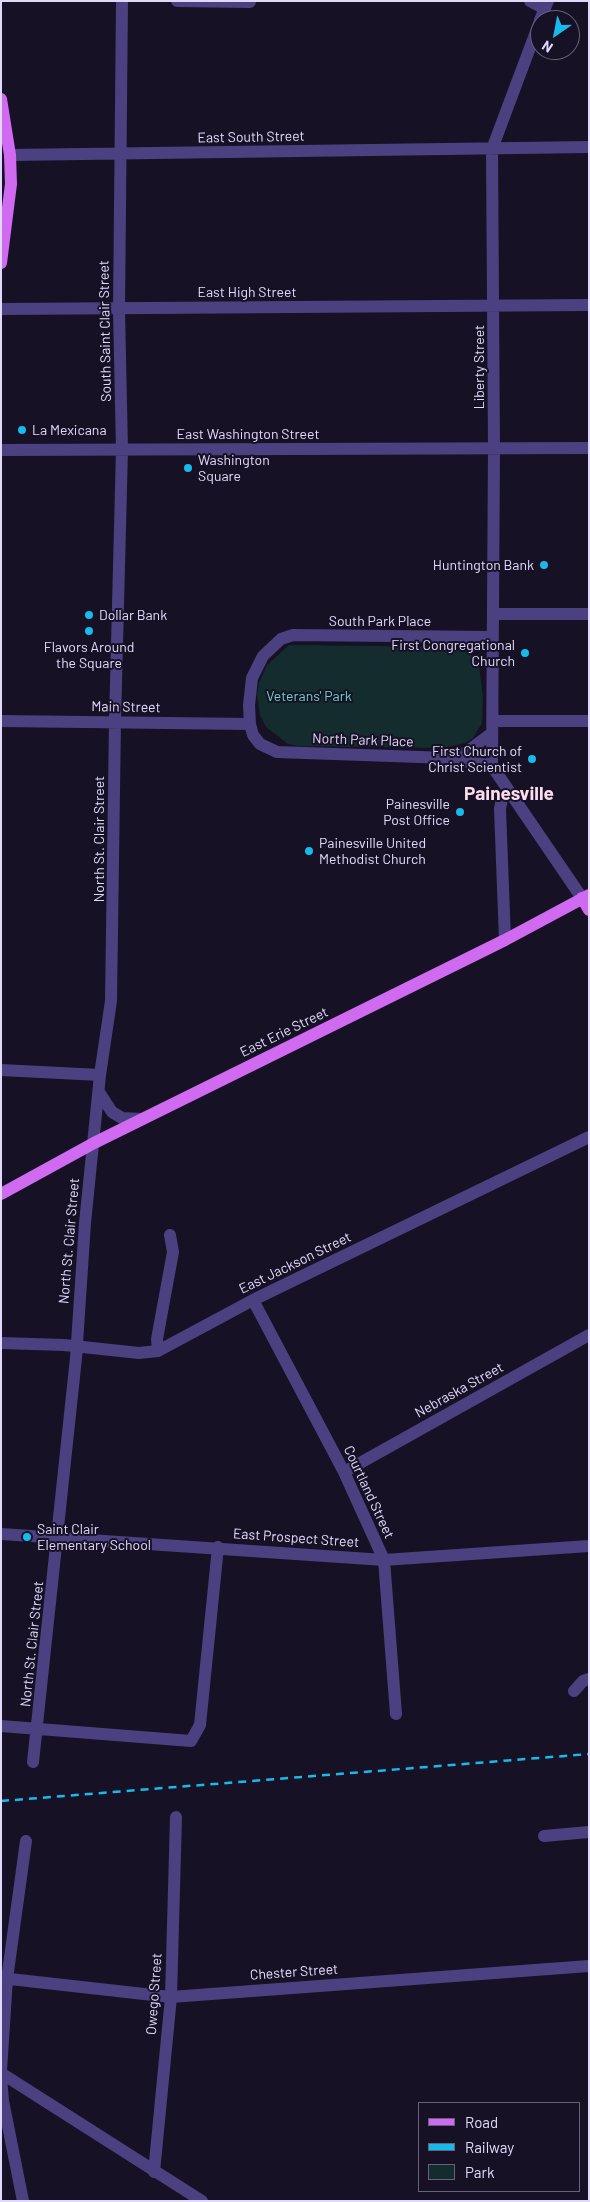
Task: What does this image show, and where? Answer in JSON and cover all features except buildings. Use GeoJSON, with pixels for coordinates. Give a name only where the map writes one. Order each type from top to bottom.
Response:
{"type":"FeatureCollection","features":[{"type":"Feature","properties":{"kind":"main road"},"geometry":{"type":"LineString","coordinates":[[1,99],[10,155],[11,184],[1,263]]}},
{"type":"Feature","properties":{"kind":"main road"},"geometry":{"type":"LineString","coordinates":[[585,897],[589,910]]}},
{"type":"Feature","properties":{"kind":"main road","name":"East Erie Street"},"geometry":{"type":"LineString","coordinates":[[1,1194],[94,1143],[505,940],[585,897]]}},
{"type":"Feature","properties":{"kind":"street","name":"South Saint Clair Street"},"geometry":{"type":"LineString","coordinates":[[115,721],[122,450],[119,310],[119,154],[122,1]]}},
{"type":"Feature","properties":{"kind":"street"},"geometry":{"type":"LineString","coordinates":[[177,1],[250,2]]}},
{"type":"Feature","properties":{"kind":"street"},"geometry":{"type":"LineString","coordinates":[[530,1],[540,10]]}},
{"type":"Feature","properties":{"kind":"street","name":"Liberty Street"},"geometry":{"type":"LineString","coordinates":[[492,766],[491,637],[494,614],[494,449],[492,149],[530,48]]}},
{"type":"Feature","properties":{"kind":"street","name":"East South Street"},"geometry":{"type":"LineString","coordinates":[[10,155],[589,147]]}},
{"type":"Feature","properties":{"kind":"street","name":"East High Street"},"geometry":{"type":"LineString","coordinates":[[1,309],[119,310],[174,307],[589,305]]}},
{"type":"Feature","properties":{"kind":"street","name":"East Washington Street"},"geometry":{"type":"LineString","coordinates":[[1,450],[589,448]]}},
{"type":"Feature","properties":{"kind":"street"},"geometry":{"type":"LineString","coordinates":[[494,614],[589,614]]}},
{"type":"Feature","properties":{"kind":"street","name":"South Park Place"},"geometry":{"type":"LineString","coordinates":[[250,724],[252,678],[262,656],[281,639],[293,635],[491,637]]}},
{"type":"Feature","properties":{"kind":"street","name":"Main Street"},"geometry":{"type":"LineString","coordinates":[[1,721],[250,724]]}},
{"type":"Feature","properties":{"kind":"street","name":"North St. Clair Street"},"geometry":{"type":"LineString","coordinates":[[33,1762],[58,1538],[98,1092],[112,988],[115,721]]}},
{"type":"Feature","properties":{"kind":"street"},"geometry":{"type":"LineString","coordinates":[[492,727],[589,721]]}},
{"type":"Feature","properties":{"kind":"street","name":"North Park Place"},"geometry":{"type":"LineString","coordinates":[[250,724],[253,735],[260,744],[277,752],[448,758],[492,766]]}},
{"type":"Feature","properties":{"kind":"street","name":"North Park Place"},"geometry":{"type":"LineString","coordinates":[[448,758],[466,753],[492,727]]}},
{"type":"Feature","properties":{"kind":"street"},"geometry":{"type":"LineString","coordinates":[[492,766],[585,897]]}},
{"type":"Feature","properties":{"kind":"street"},"geometry":{"type":"LineString","coordinates":[[505,940],[500,810],[502,799],[508,790]]}},
{"type":"Feature","properties":{"kind":"street"},"geometry":{"type":"LineString","coordinates":[[1,1070],[100,1074]]}},
{"type":"Feature","properties":{"kind":"street"},"geometry":{"type":"LineString","coordinates":[[98,1092],[112,1112],[122,1118],[142,1119]]}},
{"type":"Feature","properties":{"kind":"street","name":"East Jackson Street"},"geometry":{"type":"LineString","coordinates":[[1,1343],[139,1353],[158,1352],[253,1300],[589,1137]]}},
{"type":"Feature","properties":{"kind":"street"},"geometry":{"type":"LineString","coordinates":[[158,1352],[157,1339],[173,1252],[170,1235]]}},
{"type":"Feature","properties":{"kind":"street","name":"Courtland Street"},"geometry":{"type":"LineString","coordinates":[[253,1300],[344,1472],[384,1560],[396,1714]]}},
{"type":"Feature","properties":{"kind":"street","name":"Nebraska Street"},"geometry":{"type":"LineString","coordinates":[[344,1472],[589,1335]]}},
{"type":"Feature","properties":{"kind":"street","name":"East Prospect Street"},"geometry":{"type":"LineString","coordinates":[[1,1534],[218,1547],[384,1560],[589,1546]]}},
{"type":"Feature","properties":{"kind":"street"},"geometry":{"type":"LineString","coordinates":[[1,1726],[191,1741],[200,1725],[218,1547]]}},
{"type":"Feature","properties":{"kind":"street"},"geometry":{"type":"LineString","coordinates":[[574,1691],[583,1681],[589,1679]]}},
{"type":"Feature","properties":{"kind":"street","name":"Owego Street"},"geometry":{"type":"LineString","coordinates":[[154,2172],[171,1997],[176,1817]]}},
{"type":"Feature","properties":{"kind":"street"},"geometry":{"type":"LineString","coordinates":[[544,1836],[589,1832]]}},
{"type":"Feature","properties":{"kind":"street"},"geometry":{"type":"LineString","coordinates":[[23,2201],[3,2101],[1,2073],[4,1979],[26,1841]]}},
{"type":"Feature","properties":{"kind":"street","name":"Chester Street"},"geometry":{"type":"LineString","coordinates":[[4,1979],[171,1997],[589,1966]]}},
{"type":"Feature","properties":{"kind":"street"},"geometry":{"type":"LineString","coordinates":[[1,2073],[202,2201]]}},
{"type":"Feature","properties":{"kind":"green space","name":"Veterans' Park"},"geometry":{"type":"Polygon","coordinates":[[[289,645],[452,647],[471,654],[479,665],[483,697],[482,723],[473,738],[465,743],[444,748],[298,746],[288,744],[266,727],[260,715],[257,694],[259,683],[267,665],[289,645]]]}},
{"type":"Feature","properties":{"kind":"railway"},"geometry":{"type":"LineString","coordinates":[[1,1801],[589,1754]]}},
{"type":"Feature","properties":{"kind":"place","name":"La Mexicana"},"geometry":{"type":"Point","coordinates":[22,430]}},
{"type":"Feature","properties":{"kind":"place","name":"Washington Square"},"geometry":{"type":"Point","coordinates":[188,468]}},
{"type":"Feature","properties":{"kind":"place","name":"Huntington Bank"},"geometry":{"type":"Point","coordinates":[544,565]}},
{"type":"Feature","properties":{"kind":"place","name":"Dollar Bank"},"geometry":{"type":"Point","coordinates":[89,615]}},
{"type":"Feature","properties":{"kind":"place","name":"Flavors Around the Square"},"geometry":{"type":"Point","coordinates":[89,631]}},
{"type":"Feature","properties":{"kind":"place","name":"First Congregational Church"},"geometry":{"type":"Point","coordinates":[525,653]}},
{"type":"Feature","properties":{"kind":"place","name":"First Church of Christ Scientist"},"geometry":{"type":"Point","coordinates":[532,759]}},
{"type":"Feature","properties":{"kind":"place","name":"Painesville Post Office"},"geometry":{"type":"Point","coordinates":[460,812]}},
{"type":"Feature","properties":{"kind":"place","name":"Painesville United Methodist Church"},"geometry":{"type":"Point","coordinates":[309,851]}},
{"type":"Feature","properties":{"kind":"place","name":"Saint Clair Elementary School"},"geometry":{"type":"Point","coordinates":[27,1537]}},
{"type":"Feature","properties":{"kind":"district","name":"Painesville"},"geometry":{"type":"Point","coordinates":[509,794]}}]}
